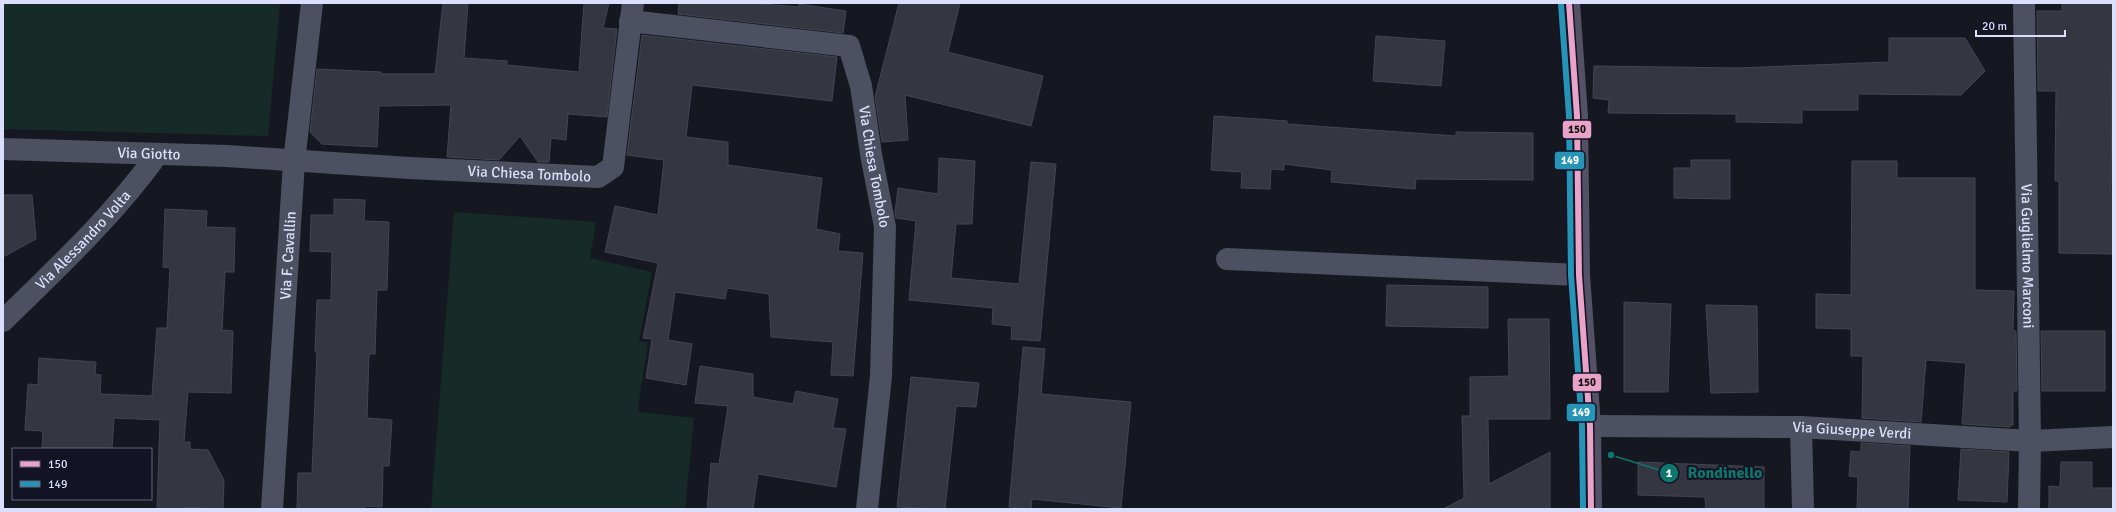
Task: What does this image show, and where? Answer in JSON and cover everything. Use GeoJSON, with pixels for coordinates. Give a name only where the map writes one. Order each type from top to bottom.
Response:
{"type":"FeatureCollection","features":[{"type":"Feature","properties":{"kind":"main road"},"geometry":{"type":"LineString","coordinates":[[1569,3],[1577,116],[1579,275],[1590,426],[1590,509]]}},
{"type":"Feature","properties":{"kind":"street","name":"Via F. Cavallin"},"geometry":{"type":"LineString","coordinates":[[272,509],[294,162],[312,3]]}},
{"type":"Feature","properties":{"kind":"street","name":"Via Guglielmo Marconi"},"geometry":{"type":"LineString","coordinates":[[2024,3],[2030,441],[2029,509]]}},
{"type":"Feature","properties":{"kind":"street","name":"Via Chiesa Tombolo"},"geometry":{"type":"LineString","coordinates":[[294,162],[598,177],[614,167],[631,12],[849,46],[861,86],[871,154],[885,227],[881,376],[867,509]]}},
{"type":"Feature","properties":{"kind":"street","name":"Via Giotto"},"geometry":{"type":"LineString","coordinates":[[3,149],[227,156],[294,162]]}},
{"type":"Feature","properties":{"kind":"street","name":"Via Alessandro Volta"},"geometry":{"type":"LineString","coordinates":[[3,321],[135,185],[157,155]]}},
{"type":"Feature","properties":{"kind":"street"},"geometry":{"type":"LineString","coordinates":[[1227,259],[1579,275]]}},
{"type":"Feature","properties":{"kind":"street","name":"Via Giuseppe Verdi"},"geometry":{"type":"LineString","coordinates":[[1590,426],[1801,427],[2030,441],[2113,437]]}},
{"type":"Feature","properties":{"kind":"street"},"geometry":{"type":"LineString","coordinates":[[1801,427],[1803,509]]}},
{"type":"Feature","properties":{"kind":"green space"},"geometry":{"type":"Polygon","coordinates":[[[3,3],[280,3],[268,136],[3,129],[3,3]]]}},
{"type":"Feature","properties":{"kind":"green space"},"geometry":{"type":"Polygon","coordinates":[[[454,212],[596,222],[590,258],[652,272],[639,341],[648,343],[638,407],[639,412],[694,418],[685,509],[431,509],[454,212]]]}},
{"type":"Feature","properties":{"kind":"building"},"geometry":{"type":"Polygon","coordinates":[[[443,3],[468,3],[464,58],[507,61],[507,65],[579,72],[584,3],[609,3],[603,28],[617,29],[607,117],[568,114],[566,140],[551,138],[549,162],[538,162],[520,136],[499,160],[447,157],[451,105],[379,106],[377,147],[322,144],[310,132],[317,69],[381,72],[381,74],[435,74],[443,3]]]}},
{"type":"Feature","properties":{"kind":"building"},"geometry":{"type":"Polygon","coordinates":[[[679,3],[750,3],[799,7],[799,4],[846,11],[843,33],[678,14],[679,3]]]}},
{"type":"Feature","properties":{"kind":"building"},"geometry":{"type":"Polygon","coordinates":[[[899,3],[960,3],[948,52],[1043,76],[1031,126],[905,95],[908,140],[882,142],[875,97],[899,3]]]}},
{"type":"Feature","properties":{"kind":"building"},"geometry":{"type":"Polygon","coordinates":[[[2062,3],[2113,3],[2111,193],[2113,193],[2113,254],[2059,253],[2059,181],[2055,181],[2056,91],[2038,91],[2037,11],[2062,11],[2062,3]]]}},
{"type":"Feature","properties":{"kind":"building"},"geometry":{"type":"Polygon","coordinates":[[[642,35],[837,57],[832,101],[692,85],[686,137],[728,142],[728,165],[822,178],[816,229],[840,234],[838,251],[863,253],[853,376],[831,375],[833,342],[771,337],[769,294],[727,288],[725,299],[675,292],[668,340],[692,344],[686,385],[646,378],[652,339],[643,338],[658,263],[605,252],[615,206],[658,215],[664,160],[627,155],[642,35]]]}},
{"type":"Feature","properties":{"kind":"building"},"geometry":{"type":"Polygon","coordinates":[[[1376,36],[1445,41],[1441,86],[1373,81],[1376,36]]]}},
{"type":"Feature","properties":{"kind":"building"},"geometry":{"type":"Polygon","coordinates":[[[1889,38],[1965,38],[1985,71],[1961,95],[1858,94],[1858,110],[1802,110],[1802,123],[1736,122],[1736,114],[1608,113],[1609,100],[1593,98],[1594,66],[1738,68],[1889,62],[1889,38]]]}},
{"type":"Feature","properties":{"kind":"building"},"geometry":{"type":"Polygon","coordinates":[[[1214,116],[1287,121],[1287,124],[1456,136],[1456,132],[1533,133],[1533,180],[1416,179],[1415,189],[1331,182],[1332,170],[1284,164],[1284,170],[1271,169],[1270,189],[1241,188],[1242,172],[1211,170],[1214,116]]]}},
{"type":"Feature","properties":{"kind":"building"},"geometry":{"type":"Polygon","coordinates":[[[939,158],[975,161],[972,224],[956,224],[951,278],[1019,284],[1031,162],[1056,164],[1040,341],[1011,339],[1012,326],[992,324],[993,308],[909,300],[916,221],[896,218],[895,212],[898,188],[938,194],[939,158]]]}},
{"type":"Feature","properties":{"kind":"building"},"geometry":{"type":"Polygon","coordinates":[[[1691,160],[1730,160],[1730,199],[1674,198],[1674,168],[1691,168],[1691,160]]]}},
{"type":"Feature","properties":{"kind":"building"},"geometry":{"type":"Polygon","coordinates":[[[1852,161],[1897,161],[1897,178],[1975,178],[1975,290],[2014,291],[2013,331],[2016,331],[2017,391],[2013,391],[2013,425],[2010,425],[2010,427],[1962,424],[1966,363],[1926,360],[1921,422],[1862,418],[1863,356],[1851,356],[1851,329],[1816,328],[1816,294],[1851,295],[1852,161]]]}},
{"type":"Feature","properties":{"kind":"building"},"geometry":{"type":"Polygon","coordinates":[[[3,195],[32,195],[36,239],[3,257],[3,195]]]}},
{"type":"Feature","properties":{"kind":"building"},"geometry":{"type":"Polygon","coordinates":[[[334,199],[365,200],[364,221],[389,222],[387,290],[377,290],[375,354],[369,354],[367,418],[392,420],[389,466],[383,466],[382,507],[365,506],[365,509],[297,509],[298,473],[312,473],[317,352],[315,352],[317,300],[331,300],[332,252],[310,251],[311,215],[334,215],[334,199]]]}},
{"type":"Feature","properties":{"kind":"building"},"geometry":{"type":"Polygon","coordinates":[[[165,209],[207,211],[206,227],[235,228],[234,272],[225,272],[222,330],[233,331],[231,393],[188,392],[184,442],[190,442],[190,449],[208,450],[224,480],[223,509],[179,507],[179,509],[157,509],[160,420],[114,418],[112,448],[42,448],[43,431],[25,430],[28,384],[38,385],[39,358],[96,362],[95,374],[101,375],[100,394],[152,396],[157,328],[167,328],[170,268],[163,267],[165,209]]]}},
{"type":"Feature","properties":{"kind":"building"},"geometry":{"type":"Polygon","coordinates":[[[1387,285],[1488,287],[1488,328],[1386,326],[1387,285]]]}},
{"type":"Feature","properties":{"kind":"building"},"geometry":{"type":"Polygon","coordinates":[[[1624,302],[1671,304],[1668,392],[1624,392],[1624,302]]]}},
{"type":"Feature","properties":{"kind":"building"},"geometry":{"type":"Polygon","coordinates":[[[1706,305],[1757,306],[1758,392],[1711,393],[1706,305]]]}},
{"type":"Feature","properties":{"kind":"building"},"geometry":{"type":"Polygon","coordinates":[[[1508,319],[1549,319],[1550,419],[1488,419],[1489,484],[1550,452],[1550,509],[1443,509],[1464,498],[1462,416],[1470,416],[1470,377],[1509,376],[1508,319]]]}},
{"type":"Feature","properties":{"kind":"building"},"geometry":{"type":"Polygon","coordinates":[[[2041,331],[2105,331],[2105,391],[2042,391],[2041,331]]]}},
{"type":"Feature","properties":{"kind":"building"},"geometry":{"type":"Polygon","coordinates":[[[1023,347],[1045,349],[1041,394],[1131,402],[1121,508],[1032,499],[1031,509],[1009,507],[1023,347]]]}},
{"type":"Feature","properties":{"kind":"building"},"geometry":{"type":"Polygon","coordinates":[[[700,366],[753,374],[753,397],[793,404],[796,391],[838,399],[833,428],[846,429],[836,487],[758,474],[753,509],[707,509],[711,463],[719,464],[728,406],[695,403],[700,366]]]}},
{"type":"Feature","properties":{"kind":"building"},"geometry":{"type":"Polygon","coordinates":[[[911,377],[979,383],[976,407],[956,406],[945,509],[897,507],[911,377]]]}},
{"type":"Feature","properties":{"kind":"building"},"geometry":{"type":"Polygon","coordinates":[[[1861,443],[1910,446],[1908,509],[1857,509],[1858,477],[1849,476],[1851,451],[1861,452],[1861,443]]]}},
{"type":"Feature","properties":{"kind":"building"},"geometry":{"type":"Polygon","coordinates":[[[1961,449],[2009,452],[2007,502],[1958,500],[1961,449]]]}},
{"type":"Feature","properties":{"kind":"building"},"geometry":{"type":"Polygon","coordinates":[[[1638,462],[1764,467],[1764,509],[1706,509],[1705,497],[1638,495],[1638,462]]]}},
{"type":"Feature","properties":{"kind":"building"},"geometry":{"type":"Polygon","coordinates":[[[2061,462],[2092,462],[2092,488],[2113,488],[2113,509],[2049,509],[2049,486],[2060,487],[2061,462]]]}},
{"type":"Feature","properties":{"kind":"transit line","name":"150"},"geometry":{"type":"LineString","coordinates":[[1569,3],[1577,116],[1579,275],[1590,426],[1591,509]]}},
{"type":"Feature","properties":{"kind":"transit line","name":"149"},"geometry":{"type":"LineString","coordinates":[[1561,4],[1569,116],[1571,275],[1582,426],[1583,509]]}},
{"type":"Feature","properties":{"kind":"place","name":"Rondinello"},"geometry":{"type":"Point","coordinates":[1611,455]}}]}
